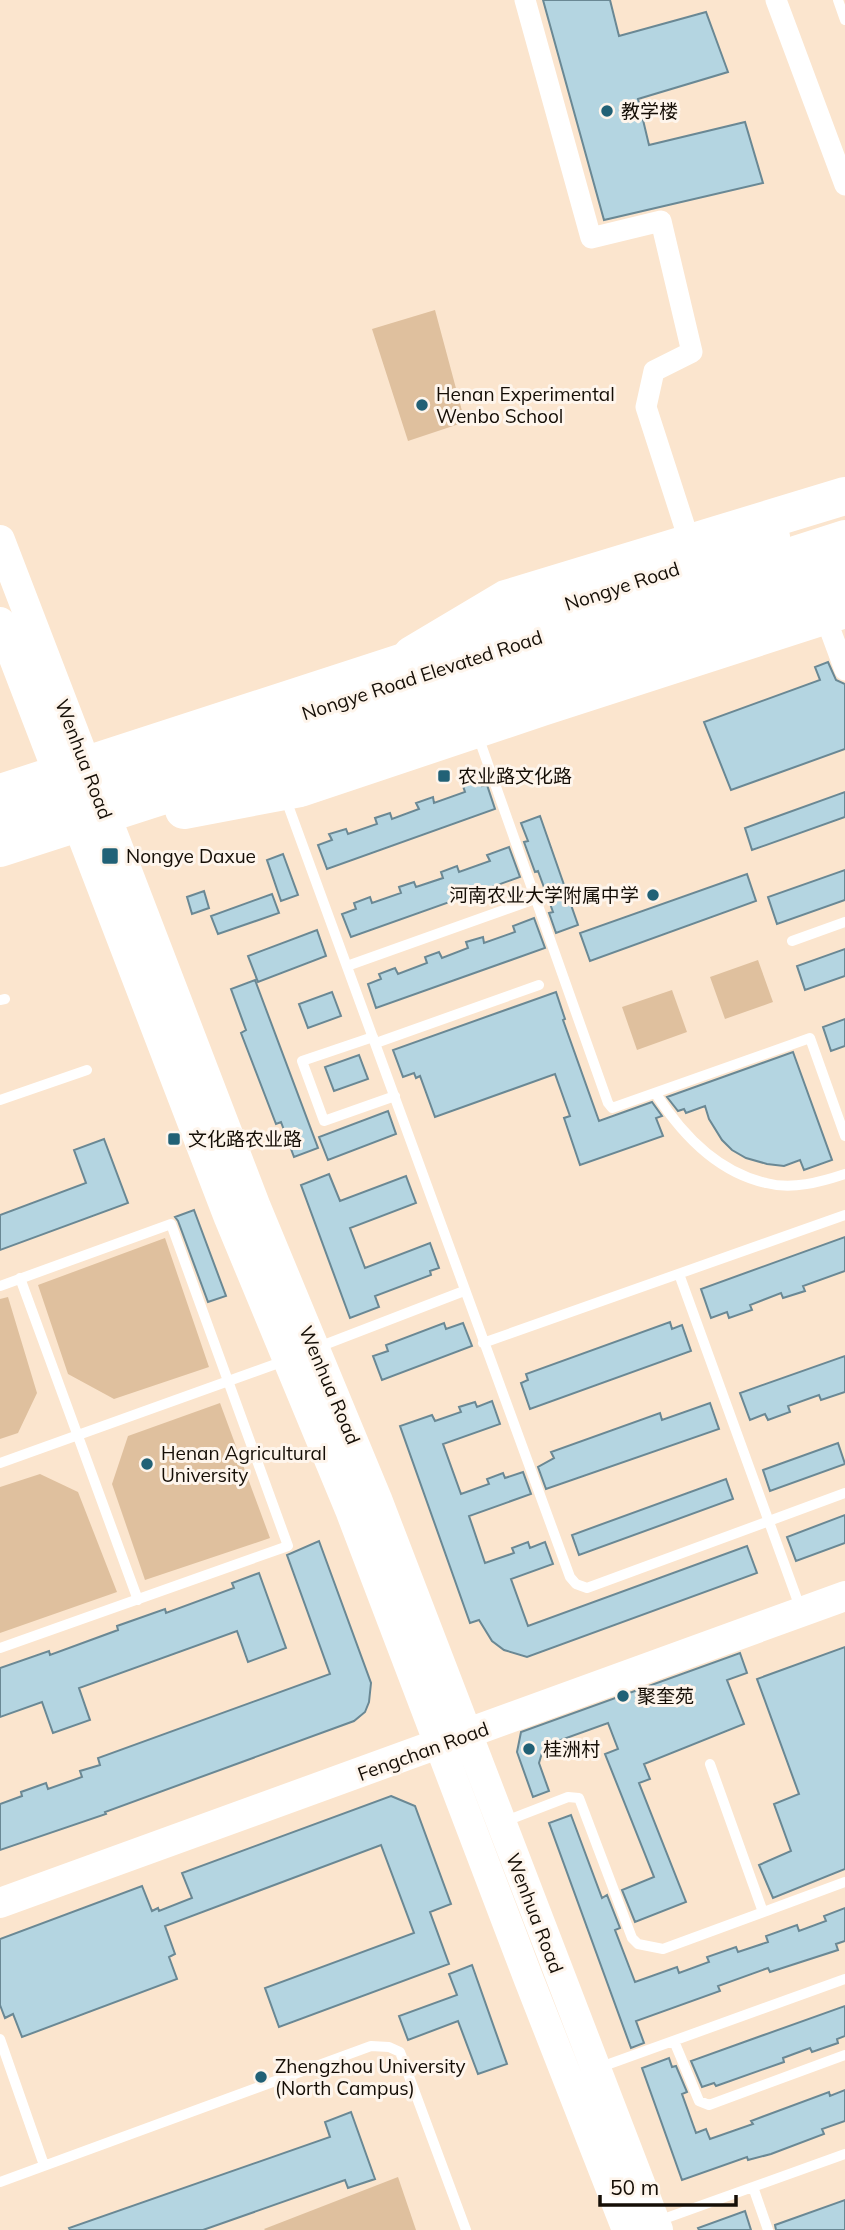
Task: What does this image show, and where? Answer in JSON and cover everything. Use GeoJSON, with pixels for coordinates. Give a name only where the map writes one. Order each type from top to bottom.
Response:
{"type":"FeatureCollection","features":[{"type":"Feature","properties":{"kind":"highway"},"geometry":{"type":"LineString","coordinates":[[412,655],[506,599],[845,496]]}},
{"type":"Feature","properties":{"kind":"highway","name":"Nongye Road Elevated Road"},"geometry":{"type":"LineString","coordinates":[[2,794],[845,539]]}},
{"type":"Feature","properties":{"kind":"highway","name":"Nongye Road Elevated Road"},"geometry":{"type":"LineString","coordinates":[[0,848],[845,576]]}},
{"type":"Feature","properties":{"kind":"highway"},"geometry":{"type":"LineString","coordinates":[[164,814],[291,790],[837,604]]}},
{"type":"Feature","properties":{"kind":"main road","name":"Nongye Road"},"geometry":{"type":"LineString","coordinates":[[2,794],[57,770],[845,514]]}},
{"type":"Feature","properties":{"kind":"main road","name":"Wenhua Road"},"geometry":{"type":"LineString","coordinates":[[0,540],[85,761],[98,836],[229,1218],[377,1499],[657,2226]]}},
{"type":"Feature","properties":{"kind":"main road"},"geometry":{"type":"LineString","coordinates":[[0,867],[837,604]]}},
{"type":"Feature","properties":{"kind":"main road","name":"Wenhua Road"},"geometry":{"type":"LineString","coordinates":[[0,622],[57,770],[98,836]]}},
{"type":"Feature","properties":{"kind":"main road","name":"Wenhua Road"},"geometry":{"type":"LineString","coordinates":[[301,1354],[350,1510],[626,2230]]}},
{"type":"Feature","properties":{"kind":"main road","name":"Fengchan Road"},"geometry":{"type":"LineString","coordinates":[[0,1903],[845,1596]]}},
{"type":"Feature","properties":{"kind":"street"},"geometry":{"type":"LineString","coordinates":[[526,0],[591,238],[661,221],[692,352],[654,371],[646,407],[690,543]]}},
{"type":"Feature","properties":{"kind":"street"},"geometry":{"type":"LineString","coordinates":[[776,0],[845,185]]}},
{"type":"Feature","properties":{"kind":"street"},"geometry":{"type":"LineString","coordinates":[[793,531],[837,604],[845,670]]}},
{"type":"Feature","properties":{"kind":"lane"},"geometry":{"type":"LineString","coordinates":[[838,0],[845,20]]}},
{"type":"Feature","properties":{"kind":"lane"},"geometry":{"type":"LineString","coordinates":[[471,717],[612,1108],[810,1038],[845,1136]]}},
{"type":"Feature","properties":{"kind":"lane"},"geometry":{"type":"LineString","coordinates":[[291,790],[347,966],[570,1577],[576,1584],[587,1588],[845,1493]]}},
{"type":"Feature","properties":{"kind":"lane"},"geometry":{"type":"LineString","coordinates":[[347,966],[535,899]]}},
{"type":"Feature","properties":{"kind":"lane"},"geometry":{"type":"LineString","coordinates":[[792,941],[845,922]]}},
{"type":"Feature","properties":{"kind":"lane"},"geometry":{"type":"LineString","coordinates":[[396,1096],[324,1121],[302,1061],[375,1040],[539,985]]}},
{"type":"Feature","properties":{"kind":"lane"},"geometry":{"type":"LineString","coordinates":[[0,1100],[87,1070]]}},
{"type":"Feature","properties":{"kind":"lane"},"geometry":{"type":"LineString","coordinates":[[656,1094],[674,1123],[708,1154],[734,1170],[766,1184],[796,1185],[825,1181],[845,1174]]}},
{"type":"Feature","properties":{"kind":"lane"},"geometry":{"type":"LineString","coordinates":[[483,1343],[845,1215]]}},
{"type":"Feature","properties":{"kind":"lane"},"geometry":{"type":"LineString","coordinates":[[0,1286],[171,1224],[288,1546],[0,1648]]}},
{"type":"Feature","properties":{"kind":"lane"},"geometry":{"type":"LineString","coordinates":[[679,1274],[802,1612]]}},
{"type":"Feature","properties":{"kind":"lane"},"geometry":{"type":"LineString","coordinates":[[20,1278],[138,1600]]}},
{"type":"Feature","properties":{"kind":"lane"},"geometry":{"type":"LineString","coordinates":[[0,1463],[464,1292]]}},
{"type":"Feature","properties":{"kind":"lane"},"geometry":{"type":"LineString","coordinates":[[710,1764],[763,1912]]}},
{"type":"Feature","properties":{"kind":"lane"},"geometry":{"type":"LineString","coordinates":[[500,1823],[568,1797],[579,1798],[632,1938],[638,1944],[663,1949],[845,1882]]}},
{"type":"Feature","properties":{"kind":"lane"},"geometry":{"type":"LineString","coordinates":[[595,2069],[845,1979]]}},
{"type":"Feature","properties":{"kind":"lane"},"geometry":{"type":"LineString","coordinates":[[0,2039],[44,2165]]}},
{"type":"Feature","properties":{"kind":"lane"},"geometry":{"type":"LineString","coordinates":[[674,2041],[699,2101],[709,2105],[845,2055]]}},
{"type":"Feature","properties":{"kind":"lane"},"geometry":{"type":"LineString","coordinates":[[0,2182],[371,2046],[389,2047],[400,2052],[466,2230]]}},
{"type":"Feature","properties":{"kind":"lane"},"geometry":{"type":"LineString","coordinates":[[657,2226],[845,2154]]}},
{"type":"Feature","properties":{"kind":"lane"},"geometry":{"type":"LineString","coordinates":[[753,2187],[768,2230]]}},
{"type":"Feature","properties":{"kind":"shaded area"},"geometry":{"type":"Polygon","coordinates":[[[435,310],[465,422],[408,441],[372,329],[435,310]]]}},
{"type":"Feature","properties":{"kind":"shaded area"},"geometry":{"type":"Polygon","coordinates":[[[758,960],[773,1002],[725,1019],[710,977],[758,960]]]}},
{"type":"Feature","properties":{"kind":"shaded area"},"geometry":{"type":"Polygon","coordinates":[[[672,990],[687,1032],[637,1050],[622,1007],[672,990]]]}},
{"type":"Feature","properties":{"kind":"shaded area"},"geometry":{"type":"Polygon","coordinates":[[[165,1238],[209,1367],[114,1399],[68,1374],[38,1285],[165,1238]]]}},
{"type":"Feature","properties":{"kind":"shaded area"},"geometry":{"type":"Polygon","coordinates":[[[8,1297],[37,1393],[18,1433],[0,1439],[0,1299],[8,1297]]]}},
{"type":"Feature","properties":{"kind":"shaded area"},"geometry":{"type":"Polygon","coordinates":[[[220,1403],[270,1538],[145,1580],[112,1484],[128,1436],[220,1403]]]}},
{"type":"Feature","properties":{"kind":"shaded area"},"geometry":{"type":"Polygon","coordinates":[[[40,1474],[78,1492],[117,1592],[0,1633],[0,1487],[40,1474]]]}},
{"type":"Feature","properties":{"kind":"shaded area"},"geometry":{"type":"Polygon","coordinates":[[[398,2177],[416,2230],[264,2229],[398,2177]]]}},
{"type":"Feature","properties":{"kind":"building","name":"教学楼"},"geometry":{"type":"Polygon","coordinates":[[[543,0],[610,0],[619,36],[706,12],[728,72],[638,99],[649,145],[745,122],[763,183],[604,220],[543,0]]]}},
{"type":"Feature","properties":{"kind":"building"},"geometry":{"type":"Polygon","coordinates":[[[828,662],[836,680],[845,684],[845,749],[731,790],[704,722],[820,680],[815,667],[828,662]]]}},
{"type":"Feature","properties":{"kind":"building"},"geometry":{"type":"Polygon","coordinates":[[[479,780],[482,786],[487,785],[495,809],[327,869],[318,845],[332,840],[329,834],[346,829],[348,834],[377,824],[375,818],[390,813],[392,819],[419,809],[416,803],[433,797],[434,803],[465,792],[463,786],[479,780]]]}},
{"type":"Feature","properties":{"kind":"building"},"geometry":{"type":"Polygon","coordinates":[[[845,792],[845,817],[752,850],[745,828],[845,792]]]}},
{"type":"Feature","properties":{"kind":"building"},"geometry":{"type":"Polygon","coordinates":[[[540,816],[578,925],[556,933],[549,913],[553,912],[524,842],[528,841],[521,823],[540,816]]]}},
{"type":"Feature","properties":{"kind":"building"},"geometry":{"type":"Polygon","coordinates":[[[509,847],[520,877],[351,937],[342,914],[356,909],[354,903],[370,897],[372,903],[401,893],[399,887],[414,882],[416,887],[443,878],[441,872],[457,866],[459,872],[490,861],[487,855],[509,847]]]}},
{"type":"Feature","properties":{"kind":"building"},"geometry":{"type":"Polygon","coordinates":[[[283,854],[298,895],[281,901],[267,860],[283,854]]]}},
{"type":"Feature","properties":{"kind":"building"},"geometry":{"type":"Polygon","coordinates":[[[845,870],[845,900],[777,924],[768,897],[845,870]]]}},
{"type":"Feature","properties":{"kind":"building"},"geometry":{"type":"Polygon","coordinates":[[[747,874],[756,901],[590,961],[580,933],[747,874]]]}},
{"type":"Feature","properties":{"kind":"building"},"geometry":{"type":"Polygon","coordinates":[[[204,891],[209,908],[192,914],[187,897],[204,891]]]}},
{"type":"Feature","properties":{"kind":"building"},"geometry":{"type":"Polygon","coordinates":[[[272,894],[279,913],[218,934],[211,916],[272,894]]]}},
{"type":"Feature","properties":{"kind":"building"},"geometry":{"type":"Polygon","coordinates":[[[534,918],[545,948],[376,1008],[368,984],[381,979],[379,974],[395,968],[398,974],[427,963],[425,957],[439,952],[442,958],[468,948],[466,942],[483,937],[484,943],[515,932],[513,926],[534,918]]]}},
{"type":"Feature","properties":{"kind":"building"},"geometry":{"type":"Polygon","coordinates":[[[317,930],[326,956],[258,982],[248,956],[317,930]]]}},
{"type":"Feature","properties":{"kind":"building"},"geometry":{"type":"Polygon","coordinates":[[[845,949],[845,976],[805,990],[797,966],[845,949]]]}},
{"type":"Feature","properties":{"kind":"building"},"geometry":{"type":"Polygon","coordinates":[[[255,980],[318,1148],[294,1157],[281,1122],[276,1124],[241,1033],[246,1030],[231,989],[255,980]]]}},
{"type":"Feature","properties":{"kind":"building"},"geometry":{"type":"Polygon","coordinates":[[[332,992],[341,1016],[308,1028],[299,1004],[332,992]]]}},
{"type":"Feature","properties":{"kind":"building"},"geometry":{"type":"Polygon","coordinates":[[[556,992],[565,1019],[563,1020],[599,1121],[652,1102],[662,1116],[656,1118],[663,1136],[580,1165],[564,1118],[570,1116],[555,1074],[435,1117],[420,1076],[416,1078],[414,1073],[403,1077],[393,1050],[556,992]]]}},
{"type":"Feature","properties":{"kind":"building"},"geometry":{"type":"Polygon","coordinates":[[[845,1019],[845,1046],[831,1051],[823,1027],[845,1019]]]}},
{"type":"Feature","properties":{"kind":"building"},"geometry":{"type":"Polygon","coordinates":[[[793,1052],[832,1160],[804,1170],[800,1160],[784,1166],[746,1158],[722,1140],[709,1119],[705,1106],[686,1113],[684,1109],[678,1111],[667,1097],[793,1052]]]}},
{"type":"Feature","properties":{"kind":"building"},"geometry":{"type":"Polygon","coordinates":[[[359,1055],[368,1079],[334,1091],[325,1067],[359,1055]]]}},
{"type":"Feature","properties":{"kind":"building"},"geometry":{"type":"Polygon","coordinates":[[[388,1111],[396,1134],[328,1160],[319,1137],[388,1111]]]}},
{"type":"Feature","properties":{"kind":"building"},"geometry":{"type":"Polygon","coordinates":[[[104,1139],[128,1203],[0,1250],[0,1215],[86,1183],[74,1150],[104,1139]]]}},
{"type":"Feature","properties":{"kind":"building"},"geometry":{"type":"Polygon","coordinates":[[[329,1174],[340,1201],[406,1176],[416,1203],[350,1228],[365,1268],[430,1243],[439,1268],[430,1271],[431,1275],[375,1296],[379,1307],[350,1318],[301,1185],[329,1174]]]}},
{"type":"Feature","properties":{"kind":"building"},"geometry":{"type":"Polygon","coordinates":[[[194,1210],[226,1296],[208,1302],[175,1217],[194,1210]]]}},
{"type":"Feature","properties":{"kind":"building"},"geometry":{"type":"Polygon","coordinates":[[[845,1237],[845,1271],[803,1286],[805,1291],[783,1298],[781,1293],[750,1305],[752,1310],[729,1318],[727,1312],[711,1318],[701,1289],[845,1237]]]}},
{"type":"Feature","properties":{"kind":"building"},"geometry":{"type":"Polygon","coordinates":[[[670,1322],[672,1329],[682,1325],[691,1351],[530,1409],[521,1383],[528,1380],[526,1374],[670,1322]]]}},
{"type":"Feature","properties":{"kind":"building"},"geometry":{"type":"Polygon","coordinates":[[[444,1323],[446,1329],[463,1323],[472,1346],[382,1380],[373,1356],[388,1351],[386,1345],[444,1323]]]}},
{"type":"Feature","properties":{"kind":"building"},"geometry":{"type":"Polygon","coordinates":[[[845,1356],[845,1392],[821,1400],[819,1395],[788,1406],[790,1412],[768,1420],[765,1414],[750,1420],[740,1393],[845,1356]]]}},
{"type":"Feature","properties":{"kind":"building"},"geometry":{"type":"Polygon","coordinates":[[[492,1401],[500,1424],[443,1444],[461,1494],[489,1484],[487,1479],[503,1473],[505,1478],[523,1472],[531,1494],[469,1516],[485,1563],[514,1553],[512,1548],[528,1542],[530,1548],[545,1542],[553,1564],[511,1579],[528,1626],[747,1546],[757,1573],[527,1657],[504,1650],[492,1641],[479,1620],[470,1623],[400,1426],[432,1415],[435,1421],[461,1412],[459,1407],[475,1402],[477,1407],[492,1401]]]}},
{"type":"Feature","properties":{"kind":"building"},"geometry":{"type":"Polygon","coordinates":[[[710,1403],[719,1429],[546,1489],[538,1467],[554,1458],[551,1452],[660,1413],[662,1420],[710,1403]]]}},
{"type":"Feature","properties":{"kind":"building"},"geometry":{"type":"Polygon","coordinates":[[[838,1443],[845,1464],[770,1491],[763,1470],[838,1443]]]}},
{"type":"Feature","properties":{"kind":"building"},"geometry":{"type":"Polygon","coordinates":[[[726,1479],[733,1499],[579,1555],[572,1535],[726,1479]]]}},
{"type":"Feature","properties":{"kind":"building"},"geometry":{"type":"Polygon","coordinates":[[[845,1515],[845,1543],[796,1561],[787,1537],[845,1515]]]}},
{"type":"Feature","properties":{"kind":"building"},"geometry":{"type":"Polygon","coordinates":[[[319,1541],[371,1683],[365,1712],[354,1721],[105,1812],[106,1814],[0,1850],[0,1804],[22,1796],[21,1792],[46,1783],[48,1789],[82,1777],[80,1771],[100,1765],[98,1758],[330,1674],[287,1555],[319,1541]]]}},
{"type":"Feature","properties":{"kind":"building"},"geometry":{"type":"Polygon","coordinates":[[[259,1573],[286,1648],[248,1662],[237,1631],[79,1688],[90,1720],[53,1733],[42,1702],[0,1717],[0,1668],[49,1651],[50,1655],[165,1609],[166,1613],[234,1588],[232,1583],[259,1573]]]}},
{"type":"Feature","properties":{"kind":"building"},"geometry":{"type":"Polygon","coordinates":[[[845,1647],[845,1869],[773,1898],[759,1865],[791,1851],[774,1804],[799,1794],[757,1679],[845,1647]]]}},
{"type":"Feature","properties":{"kind":"building"},"geometry":{"type":"Polygon","coordinates":[[[740,1653],[747,1673],[727,1680],[744,1724],[644,1764],[650,1779],[639,1783],[686,1902],[635,1922],[622,1890],[654,1877],[605,1754],[618,1749],[608,1723],[544,1746],[539,1763],[549,1791],[533,1797],[517,1752],[521,1732],[740,1653]]]}},
{"type":"Feature","properties":{"kind":"building"},"geometry":{"type":"Polygon","coordinates":[[[391,1796],[415,1806],[451,1904],[430,1912],[449,1964],[279,2027],[265,1988],[414,1933],[381,1845],[165,1926],[175,1954],[169,1957],[177,1979],[22,2037],[13,2014],[5,2018],[0,2005],[0,1939],[142,1886],[152,1911],[158,1908],[159,1911],[192,1898],[182,1873],[391,1796]]]}},
{"type":"Feature","properties":{"kind":"building"},"geometry":{"type":"Polygon","coordinates":[[[571,1815],[602,1898],[607,1895],[620,1928],[615,1930],[635,1982],[677,1967],[679,1973],[709,1962],[707,1957],[736,1947],[738,1952],[768,1942],[766,1936],[797,1925],[799,1931],[826,1921],[824,1916],[845,1908],[845,1941],[836,1944],[838,1950],[770,1972],[768,1968],[718,1986],[720,1991],[636,2021],[644,2043],[631,2048],[549,1823],[571,1815]]]}},
{"type":"Feature","properties":{"kind":"building"},"geometry":{"type":"Polygon","coordinates":[[[472,1965],[507,2064],[478,2074],[458,2021],[408,2040],[399,2016],[457,1995],[449,1974],[472,1965]]]}},
{"type":"Feature","properties":{"kind":"building"},"geometry":{"type":"Polygon","coordinates":[[[845,2006],[845,2036],[837,2039],[838,2043],[812,2052],[810,2048],[783,2058],[784,2062],[716,2086],[714,2083],[702,2087],[691,2061],[845,2006]]]}},
{"type":"Feature","properties":{"kind":"building"},"geometry":{"type":"Polygon","coordinates":[[[669,2058],[672,2067],[676,2066],[687,2092],[682,2094],[696,2133],[706,2129],[710,2139],[829,2092],[830,2096],[845,2090],[845,2121],[822,2129],[824,2134],[771,2154],[748,2160],[747,2157],[682,2180],[642,2068],[669,2058]]]}},
{"type":"Feature","properties":{"kind":"building"},"geometry":{"type":"Polygon","coordinates":[[[351,2112],[375,2179],[348,2188],[345,2180],[203,2230],[69,2228],[330,2137],[325,2122],[351,2112]]]}},
{"type":"Feature","properties":{"kind":"building"},"geometry":{"type":"Polygon","coordinates":[[[845,2200],[845,2230],[776,2230],[775,2225],[845,2200]]]}},
{"type":"Feature","properties":{"kind":"building"},"geometry":{"type":"Polygon","coordinates":[[[745,2211],[751,2230],[698,2228],[745,2211]]]}},
{"type":"Feature","properties":{"kind":"place","name":"教学楼"},"geometry":{"type":"Point","coordinates":[607,111]}},
{"type":"Feature","properties":{"kind":"place","name":"Henan Experimental Wenbo School"},"geometry":{"type":"Point","coordinates":[422,405]}},
{"type":"Feature","properties":{"kind":"place","name":"农业路文化路"},"geometry":{"type":"Point","coordinates":[444,776]}},
{"type":"Feature","properties":{"kind":"place","name":"Nongye Daxue"},"geometry":{"type":"Point","coordinates":[110,856]}},
{"type":"Feature","properties":{"kind":"place","name":"河南农业大学附属中学"},"geometry":{"type":"Point","coordinates":[653,895]}},
{"type":"Feature","properties":{"kind":"place","name":"文化路农业路"},"geometry":{"type":"Point","coordinates":[174,1139]}},
{"type":"Feature","properties":{"kind":"place","name":"Henan Agricultural University"},"geometry":{"type":"Point","coordinates":[147,1464]}},
{"type":"Feature","properties":{"kind":"place","name":"聚奎苑"},"geometry":{"type":"Point","coordinates":[623,1696]}},
{"type":"Feature","properties":{"kind":"place","name":"桂洲村"},"geometry":{"type":"Point","coordinates":[529,1749]}},
{"type":"Feature","properties":{"kind":"place","name":"Zhengzhou University (North Campus)"},"geometry":{"type":"Point","coordinates":[261,2077]}}]}
